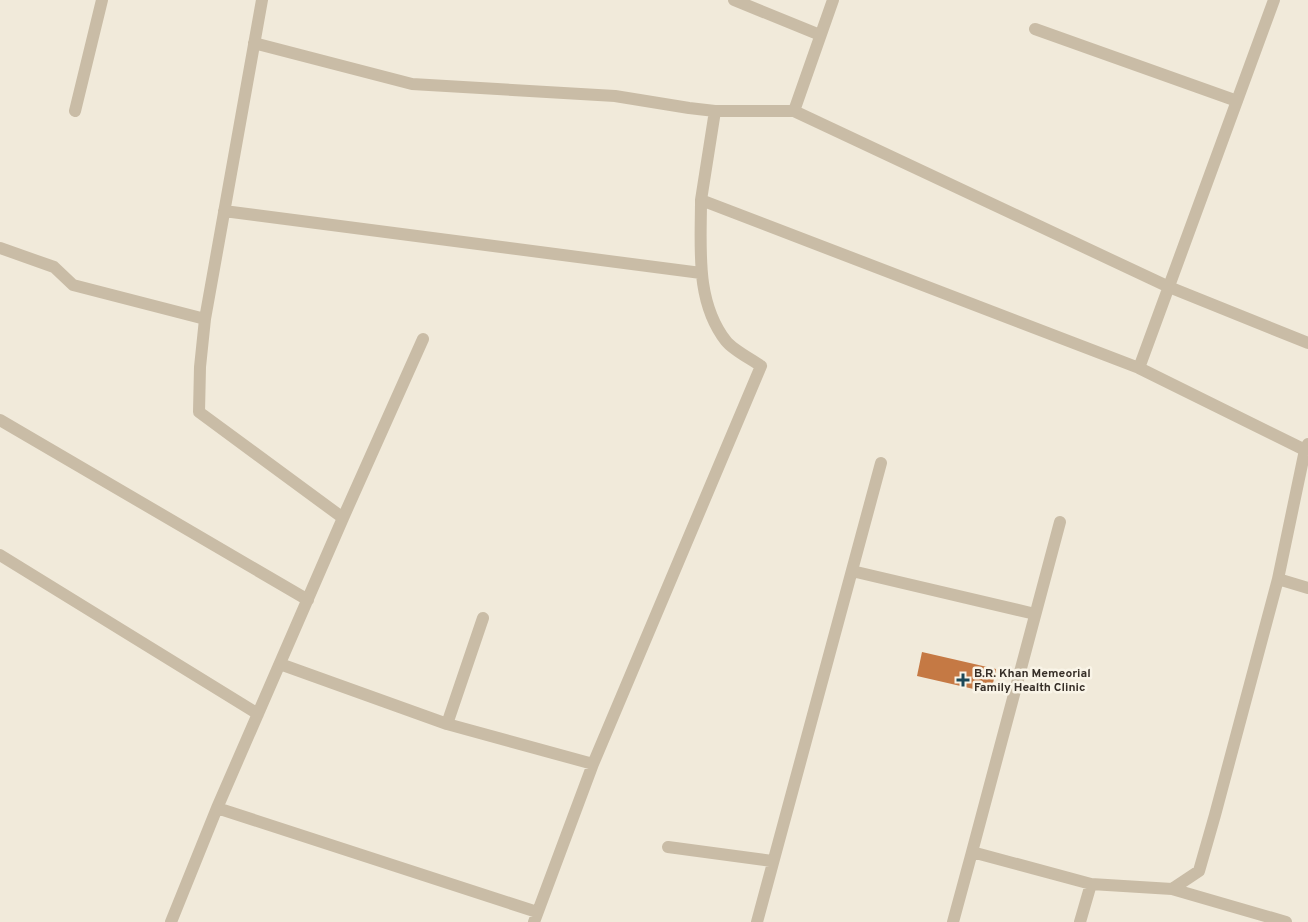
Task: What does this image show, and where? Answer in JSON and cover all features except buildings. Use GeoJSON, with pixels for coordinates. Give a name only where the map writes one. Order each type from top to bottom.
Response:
{"type":"FeatureCollection","features":[{"type":"Feature","properties":{"kind":"street"},"geometry":{"type":"LineString","coordinates":[[75,111],[102,0]]}},
{"type":"Feature","properties":{"kind":"street"},"geometry":{"type":"LineString","coordinates":[[262,0],[205,319],[200,367],[199,412],[343,518]]}},
{"type":"Feature","properties":{"kind":"street"},"geometry":{"type":"LineString","coordinates":[[734,0],[820,35]]}},
{"type":"Feature","properties":{"kind":"street"},"geometry":{"type":"LineString","coordinates":[[794,112],[833,0]]}},
{"type":"Feature","properties":{"kind":"street"},"geometry":{"type":"LineString","coordinates":[[1139,368],[1274,0]]}},
{"type":"Feature","properties":{"kind":"street"},"geometry":{"type":"LineString","coordinates":[[1035,29],[1237,101]]}},
{"type":"Feature","properties":{"kind":"street"},"geometry":{"type":"LineString","coordinates":[[254,43],[412,84],[615,96],[714,111],[794,112],[1168,288],[1308,343]]}},
{"type":"Feature","properties":{"kind":"street"},"geometry":{"type":"LineString","coordinates":[[217,808],[535,917],[593,764],[761,366],[727,342],[709,310],[701,273],[701,200],[714,111]]}},
{"type":"Feature","properties":{"kind":"street"},"geometry":{"type":"LineString","coordinates":[[701,200],[1139,368],[1307,447],[1278,579],[1199,871],[1172,889]]}},
{"type":"Feature","properties":{"kind":"street"},"geometry":{"type":"LineString","coordinates":[[224,211],[701,273]]}},
{"type":"Feature","properties":{"kind":"street"},"geometry":{"type":"LineString","coordinates":[[0,248],[54,268],[73,285],[205,319]]}},
{"type":"Feature","properties":{"kind":"street"},"geometry":{"type":"LineString","coordinates":[[172,922],[217,808],[423,339]]}},
{"type":"Feature","properties":{"kind":"street"},"geometry":{"type":"LineString","coordinates":[[0,420],[308,600]]}},
{"type":"Feature","properties":{"kind":"street"},"geometry":{"type":"LineString","coordinates":[[757,922],[881,463]]}},
{"type":"Feature","properties":{"kind":"street"},"geometry":{"type":"LineString","coordinates":[[954,922],[1060,522]]}},
{"type":"Feature","properties":{"kind":"street"},"geometry":{"type":"LineString","coordinates":[[0,555],[258,714]]}},
{"type":"Feature","properties":{"kind":"street"},"geometry":{"type":"LineString","coordinates":[[852,571],[1035,614]]}},
{"type":"Feature","properties":{"kind":"street"},"geometry":{"type":"LineString","coordinates":[[1278,579],[1308,588]]}},
{"type":"Feature","properties":{"kind":"street"},"geometry":{"type":"LineString","coordinates":[[447,724],[483,618]]}},
{"type":"Feature","properties":{"kind":"street"},"geometry":{"type":"LineString","coordinates":[[280,664],[447,724],[593,764]]}},
{"type":"Feature","properties":{"kind":"street"},"geometry":{"type":"LineString","coordinates":[[668,847],[772,861]]}},
{"type":"Feature","properties":{"kind":"street"},"geometry":{"type":"LineString","coordinates":[[972,852],[1091,884],[1172,889],[1286,922]]}},
{"type":"Feature","properties":{"kind":"street"},"geometry":{"type":"LineString","coordinates":[[1080,922],[1091,884]]}},
{"type":"Feature","properties":{"kind":"place","name":"B.R. Khan Memeorial Family Health Clinic"},"geometry":{"type":"Point","coordinates":[963,680]}}]}
